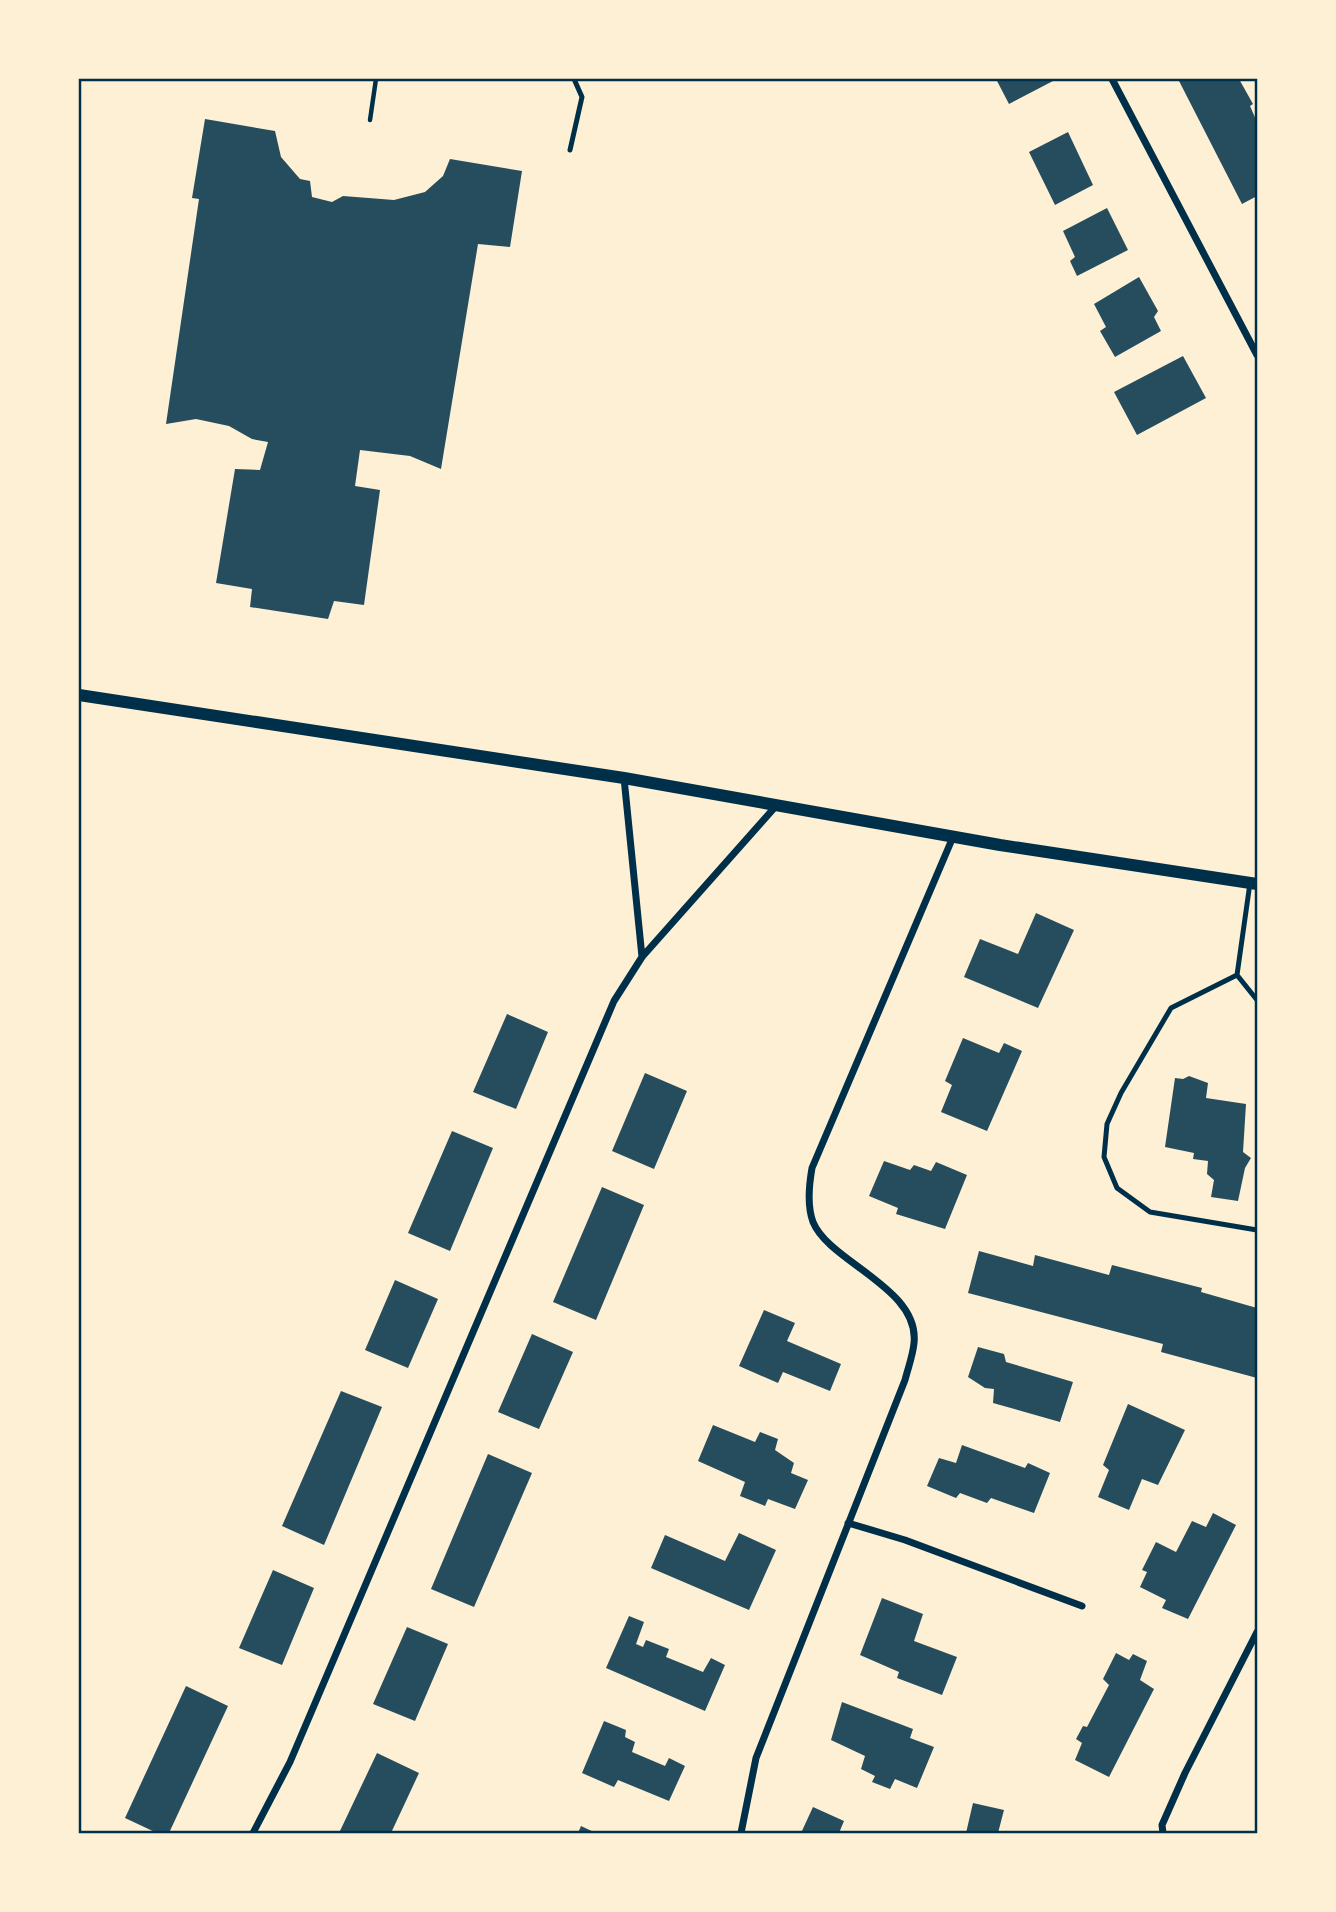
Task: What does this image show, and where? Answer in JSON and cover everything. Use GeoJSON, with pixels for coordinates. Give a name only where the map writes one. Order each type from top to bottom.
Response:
{"type":"FeatureCollection","features":[{"type":"Feature","properties":{"kind":"street"},"geometry":{"type":"LineString","coordinates":[[1112,79],[1257,355]]}},
{"type":"Feature","properties":{"kind":"street"},"geometry":{"type":"LineString","coordinates":[[79,695],[624,778],[953,836],[1254,884]]}},
{"type":"Feature","properties":{"kind":"street"},"geometry":{"type":"LineString","coordinates":[[624,778],[642,957]]}},
{"type":"Feature","properties":{"kind":"street"},"geometry":{"type":"LineString","coordinates":[[253,1833],[290,1762],[614,1001],[642,957],[776,806]]}},
{"type":"Feature","properties":{"kind":"street"},"geometry":{"type":"LineString","coordinates":[[741,1833],[757,1758],[905,1380],[915,1341],[909,1317],[889,1289],[837,1249],[813,1223],[809,1190],[812,1168],[953,836]]}},
{"type":"Feature","properties":{"kind":"street"},"geometry":{"type":"LineString","coordinates":[[848,1523],[905,1540],[1082,1606]]}},
{"type":"Feature","properties":{"kind":"street"},"geometry":{"type":"LineString","coordinates":[[1163,1833],[1163,1825],[1185,1773],[1257,1632]]}},
{"type":"Feature","properties":{"kind":"lane"},"geometry":{"type":"LineString","coordinates":[[570,150],[582,97],[574,79]]}},
{"type":"Feature","properties":{"kind":"lane"},"geometry":{"type":"LineString","coordinates":[[1254,884],[1237,975],[1257,1000]]}},
{"type":"Feature","properties":{"kind":"lane"},"geometry":{"type":"LineString","coordinates":[[1237,975],[1171,1008],[1121,1093],[1107,1124],[1104,1157],[1117,1188],[1150,1212],[1257,1230]]}},
{"type":"Feature","properties":{"kind":"path"},"geometry":{"type":"LineString","coordinates":[[370,120],[376,79]]}},
{"type":"Feature","properties":{"kind":"building"},"geometry":{"type":"Polygon","coordinates":[[[996,79],[1052,79],[1053,81],[1009,104],[996,79]]]}},
{"type":"Feature","properties":{"kind":"building"},"geometry":{"type":"Polygon","coordinates":[[[1178,79],[1239,79],[1253,104],[1250,106],[1257,122],[1257,196],[1242,204],[1178,79]]]}},
{"type":"Feature","properties":{"kind":"building"},"geometry":{"type":"Polygon","coordinates":[[[205,119],[275,131],[281,157],[300,179],[310,181],[312,197],[332,202],[343,196],[394,200],[425,192],[443,176],[450,159],[522,171],[510,247],[478,244],[441,469],[410,456],[360,450],[355,486],[380,490],[364,605],[334,601],[328,619],[250,607],[252,589],[216,583],[235,469],[260,470],[268,442],[252,439],[229,426],[196,419],[166,424],[199,199],[192,198],[205,119]]]}},
{"type":"Feature","properties":{"kind":"building"},"geometry":{"type":"Polygon","coordinates":[[[1068,132],[1093,185],[1055,205],[1029,152],[1068,132]]]}},
{"type":"Feature","properties":{"kind":"building"},"geometry":{"type":"Polygon","coordinates":[[[1107,208],[1128,250],[1077,276],[1070,261],[1075,257],[1063,231],[1107,208]]]}},
{"type":"Feature","properties":{"kind":"building"},"geometry":{"type":"Polygon","coordinates":[[[1139,277],[1158,311],[1154,317],[1161,331],[1115,357],[1100,331],[1106,327],[1094,304],[1139,277]]]}},
{"type":"Feature","properties":{"kind":"building"},"geometry":{"type":"Polygon","coordinates":[[[1183,356],[1206,398],[1137,435],[1114,392],[1183,356]]]}},
{"type":"Feature","properties":{"kind":"building"},"geometry":{"type":"Polygon","coordinates":[[[1036,913],[1074,930],[1038,1008],[964,977],[980,939],[1018,954],[1036,913]]]}},
{"type":"Feature","properties":{"kind":"building"},"geometry":{"type":"Polygon","coordinates":[[[507,1014],[548,1032],[516,1109],[473,1092],[507,1014]]]}},
{"type":"Feature","properties":{"kind":"building"},"geometry":{"type":"Polygon","coordinates":[[[963,1038],[999,1053],[1004,1043],[1022,1051],[987,1131],[941,1112],[952,1085],[945,1081],[963,1038]]]}},
{"type":"Feature","properties":{"kind":"building"},"geometry":{"type":"Polygon","coordinates":[[[645,1073],[687,1091],[654,1169],[612,1151],[645,1073]]]}},
{"type":"Feature","properties":{"kind":"building"},"geometry":{"type":"Polygon","coordinates":[[[1189,1076],[1208,1083],[1206,1098],[1246,1104],[1243,1152],[1251,1158],[1245,1168],[1238,1201],[1211,1197],[1214,1180],[1207,1174],[1208,1161],[1193,1159],[1194,1153],[1165,1147],[1175,1078],[1183,1079],[1189,1076]]]}},
{"type":"Feature","properties":{"kind":"building"},"geometry":{"type":"Polygon","coordinates":[[[452,1131],[493,1148],[450,1251],[408,1233],[452,1131]]]}},
{"type":"Feature","properties":{"kind":"building"},"geometry":{"type":"Polygon","coordinates":[[[884,1161],[910,1170],[914,1165],[931,1171],[936,1162],[967,1175],[945,1229],[896,1214],[898,1208],[869,1196],[884,1161]]]}},
{"type":"Feature","properties":{"kind":"building"},"geometry":{"type":"Polygon","coordinates":[[[602,1187],[644,1205],[596,1320],[553,1302],[602,1187]]]}},
{"type":"Feature","properties":{"kind":"building"},"geometry":{"type":"Polygon","coordinates":[[[979,1251],[1033,1266],[1035,1255],[1109,1275],[1112,1265],[1202,1288],[1201,1292],[1257,1308],[1257,1378],[1161,1352],[1163,1344],[968,1293],[979,1251]]]}},
{"type":"Feature","properties":{"kind":"building"},"geometry":{"type":"Polygon","coordinates":[[[395,1280],[438,1299],[408,1368],[365,1350],[395,1280]]]}},
{"type":"Feature","properties":{"kind":"building"},"geometry":{"type":"Polygon","coordinates":[[[764,1310],[795,1323],[787,1341],[841,1364],[830,1391],[783,1372],[778,1383],[739,1366],[764,1310]]]}},
{"type":"Feature","properties":{"kind":"building"},"geometry":{"type":"Polygon","coordinates":[[[532,1334],[573,1352],[539,1429],[498,1412],[532,1334]]]}},
{"type":"Feature","properties":{"kind":"building"},"geometry":{"type":"Polygon","coordinates":[[[978,1347],[1004,1354],[1006,1362],[1073,1382],[1060,1422],[993,1403],[994,1389],[985,1388],[968,1377],[978,1347]]]}},
{"type":"Feature","properties":{"kind":"building"},"geometry":{"type":"Polygon","coordinates":[[[341,1391],[382,1407],[324,1545],[282,1526],[341,1391]]]}},
{"type":"Feature","properties":{"kind":"building"},"geometry":{"type":"Polygon","coordinates":[[[1128,1404],[1185,1430],[1158,1485],[1142,1479],[1129,1510],[1098,1497],[1109,1470],[1103,1465],[1128,1404]]]}},
{"type":"Feature","properties":{"kind":"building"},"geometry":{"type":"Polygon","coordinates":[[[713,1425],[755,1442],[760,1432],[778,1439],[775,1450],[794,1463],[791,1473],[808,1480],[795,1509],[768,1499],[765,1506],[740,1496],[745,1482],[698,1461],[713,1425]]]}},
{"type":"Feature","properties":{"kind":"building"},"geometry":{"type":"Polygon","coordinates":[[[962,1445],[1025,1468],[1028,1463],[1050,1473],[1034,1513],[991,1498],[987,1503],[960,1493],[956,1498],[927,1486],[939,1458],[956,1463],[962,1445]]]}},
{"type":"Feature","properties":{"kind":"building"},"geometry":{"type":"Polygon","coordinates":[[[488,1454],[532,1473],[474,1607],[431,1589],[488,1454]]]}},
{"type":"Feature","properties":{"kind":"building"},"geometry":{"type":"Polygon","coordinates":[[[1213,1513],[1236,1525],[1188,1619],[1162,1608],[1166,1600],[1140,1587],[1147,1572],[1142,1570],[1156,1542],[1176,1552],[1192,1521],[1206,1527],[1213,1513]]]}},
{"type":"Feature","properties":{"kind":"building"},"geometry":{"type":"Polygon","coordinates":[[[739,1533],[776,1550],[749,1610],[651,1568],[665,1535],[725,1561],[739,1533]]]}},
{"type":"Feature","properties":{"kind":"building"},"geometry":{"type":"Polygon","coordinates":[[[273,1570],[314,1588],[282,1665],[239,1648],[273,1570]]]}},
{"type":"Feature","properties":{"kind":"building"},"geometry":{"type":"Polygon","coordinates":[[[882,1598],[923,1614],[914,1641],[957,1657],[942,1695],[897,1678],[899,1672],[860,1655],[882,1598]]]}},
{"type":"Feature","properties":{"kind":"building"},"geometry":{"type":"Polygon","coordinates":[[[629,1616],[644,1622],[636,1644],[643,1647],[646,1640],[669,1649],[666,1657],[703,1672],[711,1658],[725,1665],[705,1711],[606,1668],[629,1616]]]}},
{"type":"Feature","properties":{"kind":"building"},"geometry":{"type":"Polygon","coordinates":[[[407,1627],[448,1644],[415,1721],[373,1704],[407,1627]]]}},
{"type":"Feature","properties":{"kind":"building"},"geometry":{"type":"Polygon","coordinates":[[[1116,1653],[1129,1660],[1133,1654],[1147,1661],[1140,1680],[1154,1689],[1109,1777],[1075,1760],[1082,1743],[1076,1739],[1083,1726],[1087,1727],[1109,1685],[1103,1679],[1116,1653]]]}},
{"type":"Feature","properties":{"kind":"building"},"geometry":{"type":"Polygon","coordinates":[[[186,1686],[228,1706],[169,1833],[157,1833],[125,1818],[186,1686]]]}},
{"type":"Feature","properties":{"kind":"building"},"geometry":{"type":"Polygon","coordinates":[[[842,1702],[913,1729],[910,1738],[934,1747],[917,1788],[895,1779],[890,1789],[872,1782],[875,1776],[861,1769],[865,1756],[831,1740],[842,1702]]]}},
{"type":"Feature","properties":{"kind":"building"},"geometry":{"type":"Polygon","coordinates":[[[604,1721],[626,1730],[625,1737],[635,1742],[632,1752],[665,1766],[669,1758],[685,1766],[669,1801],[618,1780],[614,1787],[582,1773],[604,1721]]]}},
{"type":"Feature","properties":{"kind":"building"},"geometry":{"type":"Polygon","coordinates":[[[377,1753],[419,1773],[391,1833],[339,1833],[377,1753]]]}},
{"type":"Feature","properties":{"kind":"building"},"geometry":{"type":"Polygon","coordinates":[[[973,1803],[1004,1810],[998,1833],[966,1833],[973,1803]]]}},
{"type":"Feature","properties":{"kind":"building"},"geometry":{"type":"Polygon","coordinates":[[[813,1807],[844,1821],[839,1833],[801,1833],[813,1807]]]}},
{"type":"Feature","properties":{"kind":"building"},"geometry":{"type":"Polygon","coordinates":[[[581,1826],[596,1833],[578,1833],[581,1826]]]}}]}
